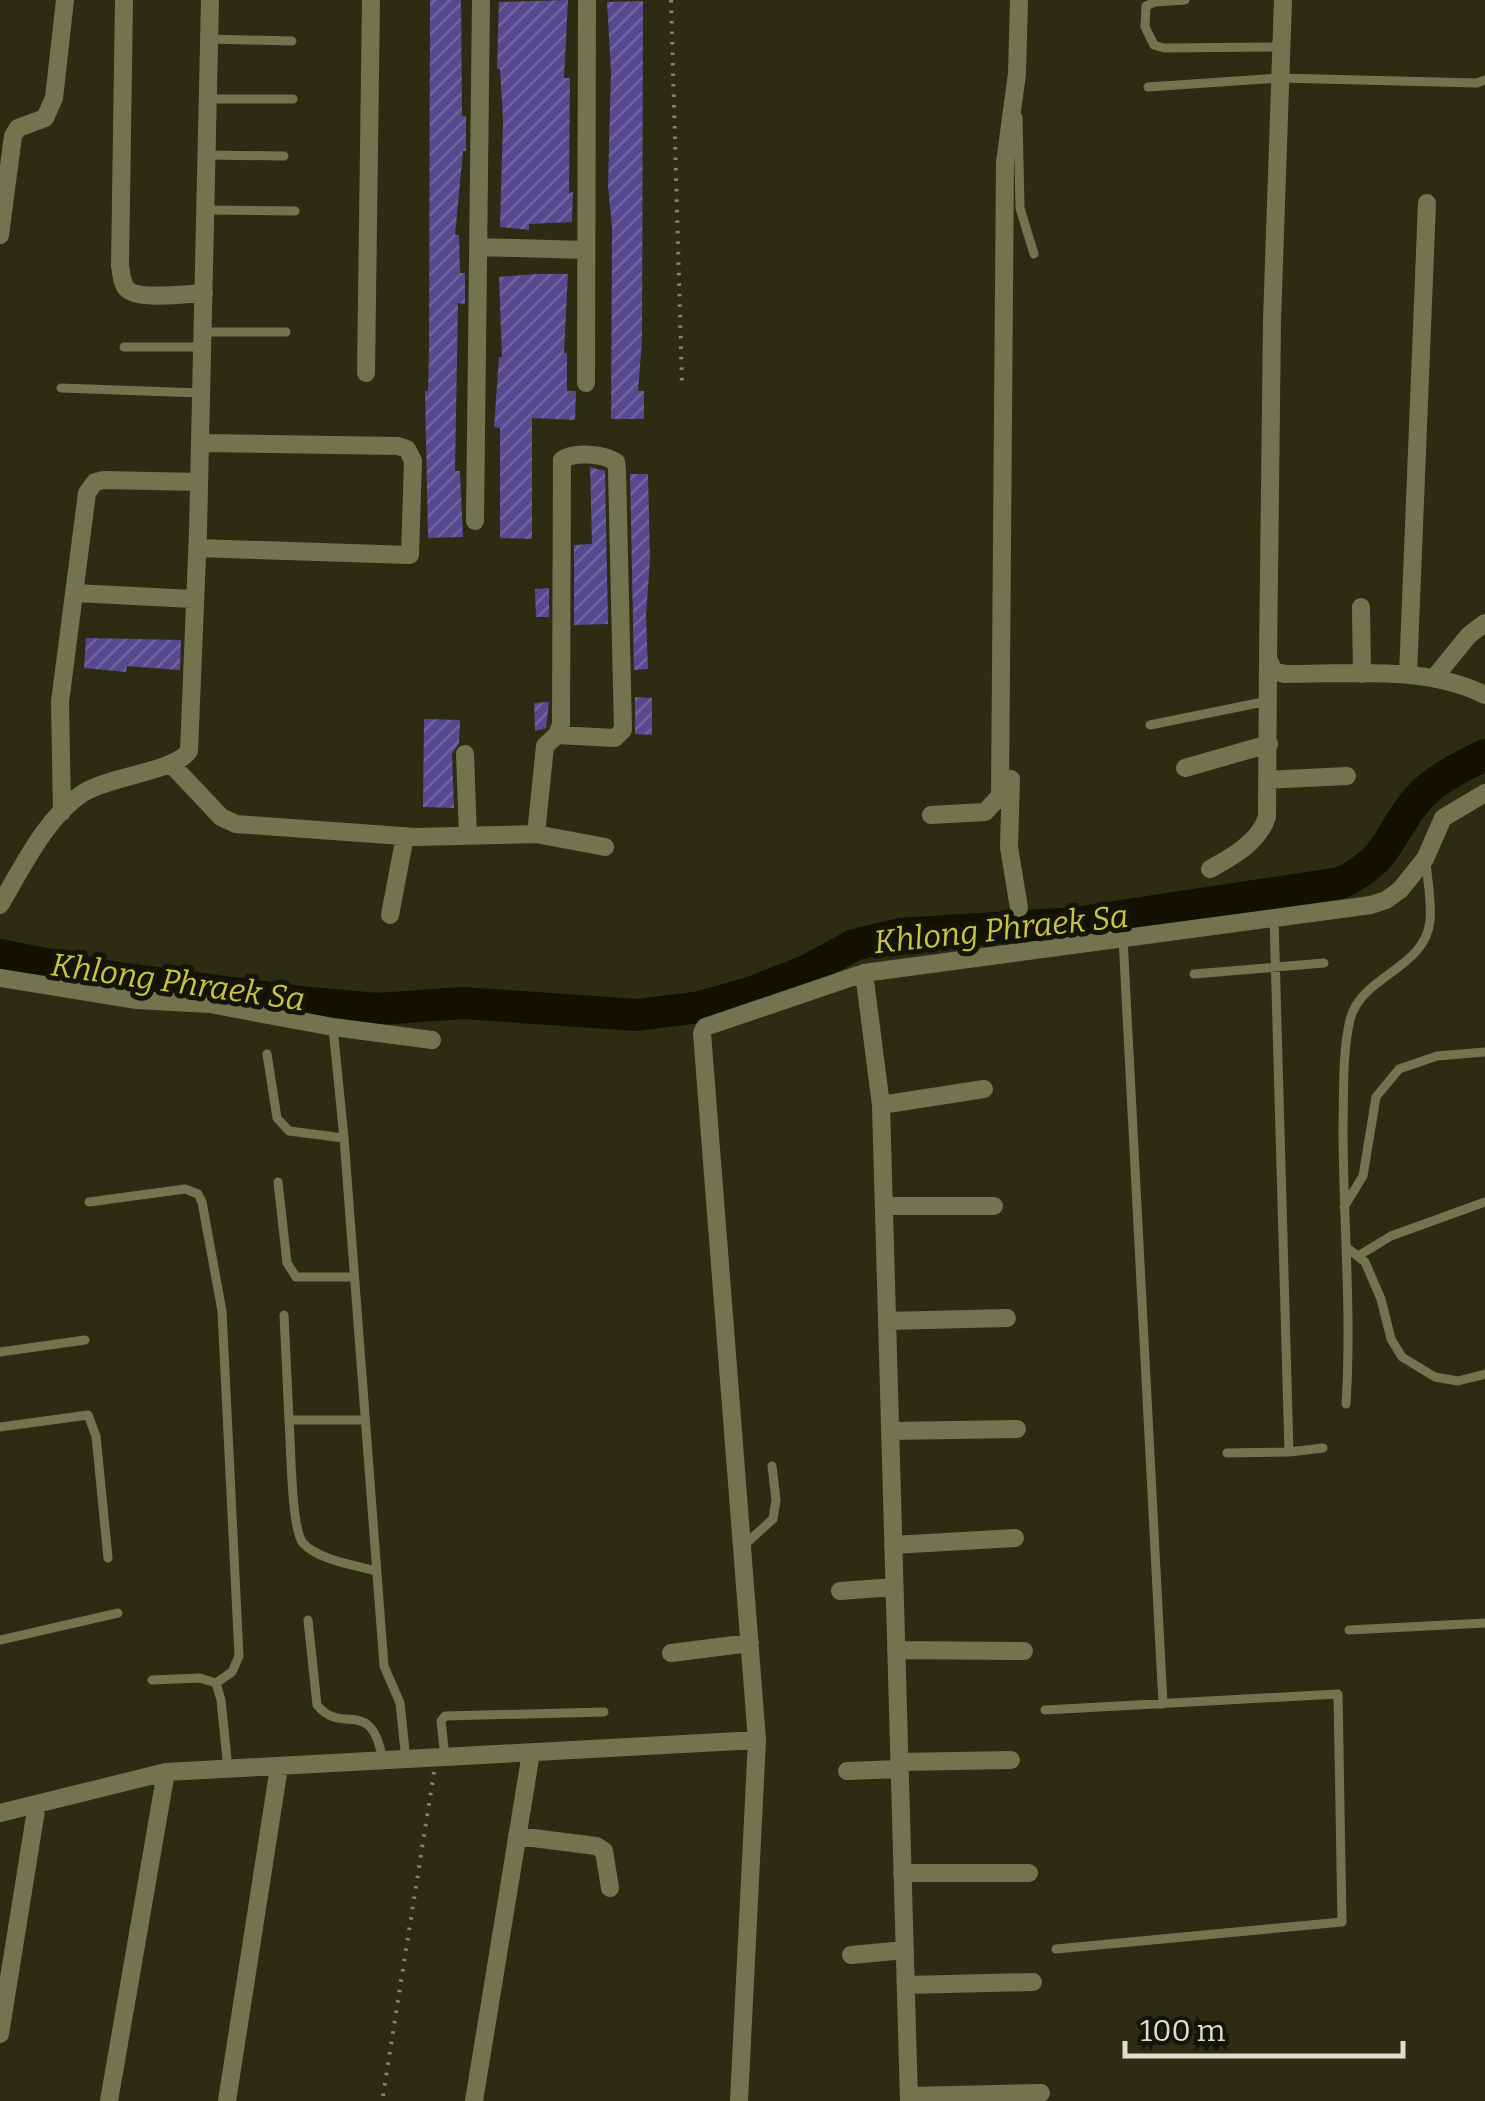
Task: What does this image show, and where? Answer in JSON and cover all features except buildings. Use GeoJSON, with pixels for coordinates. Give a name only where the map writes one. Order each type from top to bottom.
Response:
{"type":"FeatureCollection","features":[{"type":"Feature","properties":{"kind":"street"},"geometry":{"type":"LineString","coordinates":[[0,235],[13,136],[18,128],[45,118],[54,98],[65,0]]}},
{"type":"Feature","properties":{"kind":"street"},"geometry":{"type":"LineString","coordinates":[[124,0],[120,266],[124,285],[142,295],[204,294]]}},
{"type":"Feature","properties":{"kind":"street"},"geometry":{"type":"LineString","coordinates":[[0,905],[62,812],[82,793],[172,765],[189,751],[198,548],[210,0]]}},
{"type":"Feature","properties":{"kind":"street"},"geometry":{"type":"LineString","coordinates":[[366,373],[371,0]]}},
{"type":"Feature","properties":{"kind":"street"},"geometry":{"type":"LineString","coordinates":[[474,521],[480,0]]}},
{"type":"Feature","properties":{"kind":"street"},"geometry":{"type":"LineString","coordinates":[[586,384],[587,0]]}},
{"type":"Feature","properties":{"kind":"street"},"geometry":{"type":"LineString","coordinates":[[931,815],[979,814],[1000,796],[1006,162],[1017,74],[1019,0]]}},
{"type":"Feature","properties":{"kind":"street"},"geometry":{"type":"LineString","coordinates":[[1210,869],[1245,848],[1264,826],[1272,320],[1283,0]]}},
{"type":"Feature","properties":{"kind":"street"},"geometry":{"type":"LineString","coordinates":[[1408,675],[1427,204]]}},
{"type":"Feature","properties":{"kind":"street"},"geometry":{"type":"LineString","coordinates":[[478,248],[584,250]]}},
{"type":"Feature","properties":{"kind":"street"},"geometry":{"type":"LineString","coordinates":[[198,548],[410,555],[413,461],[407,449],[398,446],[200,443]]}},
{"type":"Feature","properties":{"kind":"street"},"geometry":{"type":"LineString","coordinates":[[536,834],[545,746],[557,735],[562,708],[562,460],[568,454],[610,458],[616,462],[623,730],[616,738],[557,735]]}},
{"type":"Feature","properties":{"kind":"street"},"geometry":{"type":"LineString","coordinates":[[62,812],[59,718],[90,486],[104,480],[199,482]]}},
{"type":"Feature","properties":{"kind":"street"},"geometry":{"type":"LineString","coordinates":[[75,593],[193,599]]}},
{"type":"Feature","properties":{"kind":"street"},"geometry":{"type":"LineString","coordinates":[[1361,608],[1362,674]]}},
{"type":"Feature","properties":{"kind":"street"},"geometry":{"type":"LineString","coordinates":[[1434,678],[1469,635],[1485,623]]}},
{"type":"Feature","properties":{"kind":"street"},"geometry":{"type":"LineString","coordinates":[[1268,659],[1274,671],[1285,674],[1408,675],[1450,680],[1485,696]]}},
{"type":"Feature","properties":{"kind":"street"},"geometry":{"type":"LineString","coordinates":[[1001,741],[1012,762],[1009,847],[1019,908]]}},
{"type":"Feature","properties":{"kind":"street"},"geometry":{"type":"LineString","coordinates":[[1185,768],[1268,744]]}},
{"type":"Feature","properties":{"kind":"street"},"geometry":{"type":"LineString","coordinates":[[464,754],[468,836]]}},
{"type":"Feature","properties":{"kind":"street"},"geometry":{"type":"LineString","coordinates":[[172,765],[221,817],[236,824],[405,836],[536,834],[605,846]]}},
{"type":"Feature","properties":{"kind":"street"},"geometry":{"type":"LineString","coordinates":[[1267,780],[1347,776]]}},
{"type":"Feature","properties":{"kind":"street"},"geometry":{"type":"LineString","coordinates":[[740,2101],[757,1740],[702,1033],[712,1024],[864,972],[1370,905],[1400,890],[1426,859],[1444,818],[1485,794]]}},
{"type":"Feature","properties":{"kind":"street"},"geometry":{"type":"LineString","coordinates":[[390,915],[405,836]]}},
{"type":"Feature","properties":{"kind":"street"},"geometry":{"type":"LineString","coordinates":[[864,972],[881,1105],[909,2099],[1042,2093]]}},
{"type":"Feature","properties":{"kind":"street"},"geometry":{"type":"LineString","coordinates":[[0,978],[137,1000],[210,1004],[333,1027],[432,1040]]}},
{"type":"Feature","properties":{"kind":"street"},"geometry":{"type":"LineString","coordinates":[[881,1105],[984,1089]]}},
{"type":"Feature","properties":{"kind":"street"},"geometry":{"type":"LineString","coordinates":[[884,1206],[994,1206]]}},
{"type":"Feature","properties":{"kind":"street"},"geometry":{"type":"LineString","coordinates":[[887,1321],[1007,1318]]}},
{"type":"Feature","properties":{"kind":"street"},"geometry":{"type":"LineString","coordinates":[[890,1431],[1016,1429]]}},
{"type":"Feature","properties":{"kind":"street"},"geometry":{"type":"LineString","coordinates":[[893,1545],[1015,1538]]}},
{"type":"Feature","properties":{"kind":"street"},"geometry":{"type":"LineString","coordinates":[[840,1590],[894,1587]]}},
{"type":"Feature","properties":{"kind":"street"},"geometry":{"type":"LineString","coordinates":[[671,1653],[750,1643]]}},
{"type":"Feature","properties":{"kind":"street"},"geometry":{"type":"LineString","coordinates":[[896,1650],[1024,1650]]}},
{"type":"Feature","properties":{"kind":"street"},"geometry":{"type":"LineString","coordinates":[[0,1813],[166,1772],[757,1740]]}},
{"type":"Feature","properties":{"kind":"street"},"geometry":{"type":"LineString","coordinates":[[474,2101],[531,1753]]}},
{"type":"Feature","properties":{"kind":"street"},"geometry":{"type":"LineString","coordinates":[[847,1771],[1012,1760]]}},
{"type":"Feature","properties":{"kind":"street"},"geometry":{"type":"LineString","coordinates":[[227,2101],[280,1767]]}},
{"type":"Feature","properties":{"kind":"street"},"geometry":{"type":"LineString","coordinates":[[109,2101],[166,1772]]}},
{"type":"Feature","properties":{"kind":"street"},"geometry":{"type":"LineString","coordinates":[[0,2034],[37,1804]]}},
{"type":"Feature","properties":{"kind":"street"},"geometry":{"type":"LineString","coordinates":[[518,1836],[596,1846],[604,1851],[610,1888]]}},
{"type":"Feature","properties":{"kind":"street"},"geometry":{"type":"LineString","coordinates":[[902,1873],[1029,1873]]}},
{"type":"Feature","properties":{"kind":"street"},"geometry":{"type":"LineString","coordinates":[[851,1954],[905,1950]]}},
{"type":"Feature","properties":{"kind":"street"},"geometry":{"type":"LineString","coordinates":[[906,1985],[1032,1982]]}},
{"type":"Feature","properties":{"kind":"lane"},"geometry":{"type":"LineString","coordinates":[[1185,0],[1146,6],[1144,27],[1154,45],[1282,47]]}},
{"type":"Feature","properties":{"kind":"lane"},"geometry":{"type":"LineString","coordinates":[[209,38],[292,41]]}},
{"type":"Feature","properties":{"kind":"lane"},"geometry":{"type":"LineString","coordinates":[[1017,74],[1019,193],[1034,254]]}},
{"type":"Feature","properties":{"kind":"lane"},"geometry":{"type":"LineString","coordinates":[[1148,87],[1280,78],[1477,83],[1485,80]]}},
{"type":"Feature","properties":{"kind":"lane"},"geometry":{"type":"LineString","coordinates":[[208,98],[292,99]]}},
{"type":"Feature","properties":{"kind":"lane"},"geometry":{"type":"LineString","coordinates":[[206,156],[284,156]]}},
{"type":"Feature","properties":{"kind":"lane"},"geometry":{"type":"LineString","coordinates":[[205,210],[294,211]]}},
{"type":"Feature","properties":{"kind":"lane"},"geometry":{"type":"LineString","coordinates":[[124,346],[286,332]]}},
{"type":"Feature","properties":{"kind":"lane"},"geometry":{"type":"LineString","coordinates":[[61,388],[200,393]]}},
{"type":"Feature","properties":{"kind":"lane"},"geometry":{"type":"LineString","coordinates":[[1150,725],[1268,701]]}},
{"type":"Feature","properties":{"kind":"lane"},"geometry":{"type":"LineString","coordinates":[[1346,1404],[1350,1345],[1343,1209],[1344,1075],[1350,1016],[1362,999],[1423,947],[1430,921],[1426,859]]}},
{"type":"Feature","properties":{"kind":"lane"},"geometry":{"type":"LineString","coordinates":[[1274,918],[1289,1452]]}},
{"type":"Feature","properties":{"kind":"lane"},"geometry":{"type":"LineString","coordinates":[[1122,938],[1163,1704]]}},
{"type":"Feature","properties":{"kind":"lane"},"geometry":{"type":"LineString","coordinates":[[1194,974],[1324,963]]}},
{"type":"Feature","properties":{"kind":"lane"},"geometry":{"type":"LineString","coordinates":[[333,1027],[384,1666],[400,1704],[406,1760]]}},
{"type":"Feature","properties":{"kind":"lane"},"geometry":{"type":"LineString","coordinates":[[1343,1209],[1363,1176],[1376,1097],[1400,1069],[1437,1056],[1485,1052]]}},
{"type":"Feature","properties":{"kind":"lane"},"geometry":{"type":"LineString","coordinates":[[267,1054],[277,1118],[289,1131],[302,1135],[344,1138]]}},
{"type":"Feature","properties":{"kind":"lane"},"geometry":{"type":"LineString","coordinates":[[278,1182],[287,1262],[296,1277],[353,1277]]}},
{"type":"Feature","properties":{"kind":"lane"},"geometry":{"type":"LineString","coordinates":[[89,1202],[186,1189],[198,1194],[202,1202],[222,1312],[239,1656],[232,1672],[216,1683]]}},
{"type":"Feature","properties":{"kind":"lane"},"geometry":{"type":"LineString","coordinates":[[1358,1256],[1391,1236],[1485,1202]]}},
{"type":"Feature","properties":{"kind":"lane"},"geometry":{"type":"LineString","coordinates":[[1346,1247],[1365,1262],[1391,1339],[1402,1357],[1435,1377],[1458,1381],[1485,1374]]}},
{"type":"Feature","properties":{"kind":"lane"},"geometry":{"type":"LineString","coordinates":[[284,1316],[296,1521],[301,1542],[314,1552],[376,1571]]}},
{"type":"Feature","properties":{"kind":"lane"},"geometry":{"type":"LineString","coordinates":[[0,1352],[85,1340]]}},
{"type":"Feature","properties":{"kind":"lane"},"geometry":{"type":"LineString","coordinates":[[0,1427],[88,1414],[96,1436],[108,1558]]}},
{"type":"Feature","properties":{"kind":"lane"},"geometry":{"type":"LineString","coordinates":[[290,1420],[364,1420]]}},
{"type":"Feature","properties":{"kind":"lane"},"geometry":{"type":"LineString","coordinates":[[1227,1453],[1323,1448]]}},
{"type":"Feature","properties":{"kind":"lane"},"geometry":{"type":"LineString","coordinates":[[742,1548],[773,1519],[776,1500],[772,1466]]}},
{"type":"Feature","properties":{"kind":"lane"},"geometry":{"type":"LineString","coordinates":[[0,1640],[118,1614]]}},
{"type":"Feature","properties":{"kind":"lane"},"geometry":{"type":"LineString","coordinates":[[308,1620],[317,1705],[326,1712],[371,1726],[378,1734],[383,1761]]}},
{"type":"Feature","properties":{"kind":"lane"},"geometry":{"type":"LineString","coordinates":[[1350,1630],[1485,1623]]}},
{"type":"Feature","properties":{"kind":"lane"},"geometry":{"type":"LineString","coordinates":[[152,1680],[200,1678],[216,1683]]}},
{"type":"Feature","properties":{"kind":"lane"},"geometry":{"type":"LineString","coordinates":[[216,1683],[228,1769]]}},
{"type":"Feature","properties":{"kind":"lane"},"geometry":{"type":"LineString","coordinates":[[1045,1710],[1338,1694],[1342,1922],[1056,1948]]}},
{"type":"Feature","properties":{"kind":"lane"},"geometry":{"type":"LineString","coordinates":[[440,1758],[441,1721],[445,1716],[604,1712]]}},
{"type":"Feature","properties":{"kind":"path"},"geometry":{"type":"LineString","coordinates":[[672,0],[682,385]]}},
{"type":"Feature","properties":{"kind":"path"},"geometry":{"type":"LineString","coordinates":[[383,2096],[440,1758]]}},
{"type":"Feature","properties":{"kind":"waterway","name":"Khlong Phraek Sa"},"geometry":{"type":"LineString","coordinates":[[0,955],[111,977],[378,1009],[463,1003],[637,1015],[700,1007],[808,970],[854,945],[900,934],[1075,923],[1340,883],[1359,873],[1383,851],[1407,813],[1430,787],[1485,755]]}}]}
